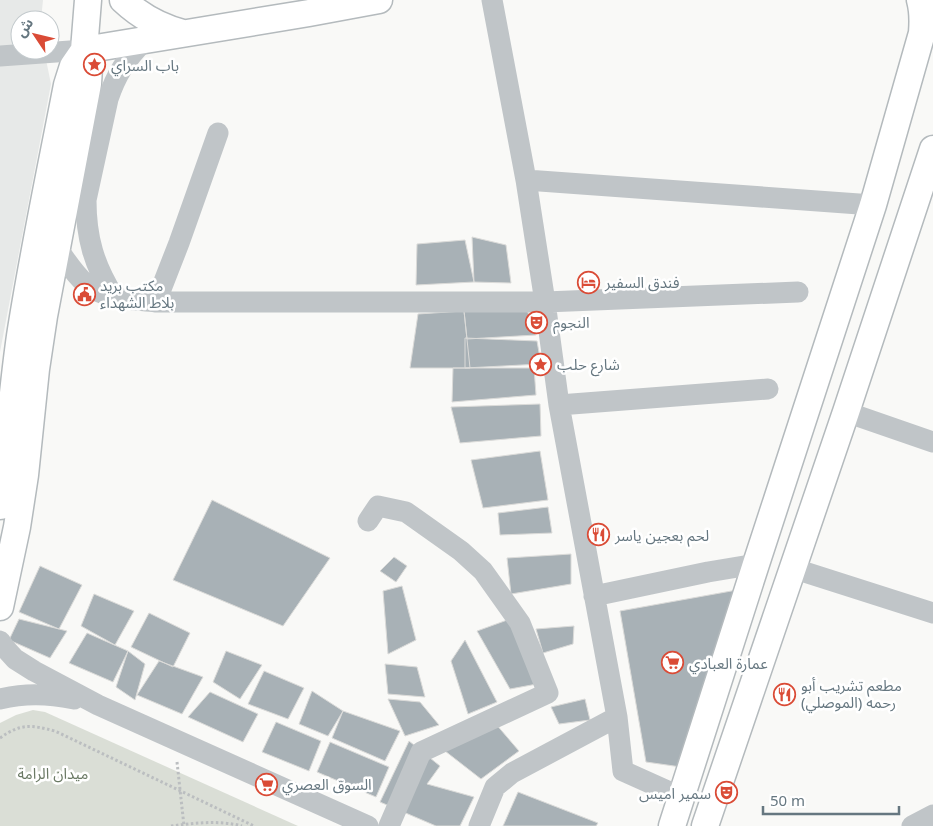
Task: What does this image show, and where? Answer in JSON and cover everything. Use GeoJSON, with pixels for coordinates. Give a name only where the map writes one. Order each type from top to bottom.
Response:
{"type":"FeatureCollection","features":[{"type":"Feature","properties":{"kind":"main road"},"geometry":{"type":"LineString","coordinates":[[0,608],[17,527],[25,475],[36,370],[44,316],[88,84],[89,66],[84,50],[88,0]]}},
{"type":"Feature","properties":{"kind":"main road"},"geometry":{"type":"LineString","coordinates":[[123,0],[155,23],[170,30],[184,33]]}},
{"type":"Feature","properties":{"kind":"main road"},"geometry":{"type":"LineString","coordinates":[[1,493],[13,390],[30,280],[67,85],[74,66],[84,50],[184,33],[310,7],[379,0]]}},
{"type":"Feature","properties":{"kind":"main road"},"geometry":{"type":"LineString","coordinates":[[672,826],[873,205],[922,33],[923,21],[920,0]]}},
{"type":"Feature","properties":{"kind":"main road"},"geometry":{"type":"LineString","coordinates":[[705,826],[933,149]]}},
{"type":"Feature","properties":{"kind":"street"},"geometry":{"type":"LineString","coordinates":[[492,0],[526,180],[559,406],[617,717],[622,771],[681,796]]}},
{"type":"Feature","properties":{"kind":"street"},"geometry":{"type":"LineString","coordinates":[[114,297],[105,282],[92,251],[86,218],[86,200],[113,84],[127,59],[145,40]]}},
{"type":"Feature","properties":{"kind":"street"},"geometry":{"type":"LineString","coordinates":[[0,56],[84,50]]}},
{"type":"Feature","properties":{"kind":"street"},"geometry":{"type":"LineString","coordinates":[[156,302],[218,133]]}},
{"type":"Feature","properties":{"kind":"street"},"geometry":{"type":"LineString","coordinates":[[526,180],[873,205]]}},
{"type":"Feature","properties":{"kind":"street"},"geometry":{"type":"LineString","coordinates":[[57,248],[77,276],[94,290],[114,297],[156,302],[545,302],[798,292]]}},
{"type":"Feature","properties":{"kind":"street"},"geometry":{"type":"LineString","coordinates":[[559,406],[768,389]]}},
{"type":"Feature","properties":{"kind":"street"},"geometry":{"type":"LineString","coordinates":[[846,412],[933,442]]}},
{"type":"Feature","properties":{"kind":"street"},"geometry":{"type":"LineString","coordinates":[[368,521],[378,506],[406,512],[461,551],[483,571],[520,623],[548,693],[421,752],[389,826]]}},
{"type":"Feature","properties":{"kind":"street"},"geometry":{"type":"LineString","coordinates":[[594,596],[756,564]]}},
{"type":"Feature","properties":{"kind":"street"},"geometry":{"type":"LineString","coordinates":[[792,568],[933,613]]}},
{"type":"Feature","properties":{"kind":"street"},"geometry":{"type":"LineString","coordinates":[[0,641],[16,658],[34,671],[98,705],[368,826]]}},
{"type":"Feature","properties":{"kind":"street"},"geometry":{"type":"LineString","coordinates":[[0,699],[32,694],[53,695],[98,705]]}},
{"type":"Feature","properties":{"kind":"street"},"geometry":{"type":"LineString","coordinates":[[479,826],[495,787],[512,773],[617,717]]}},
{"type":"Feature","properties":{"kind":"street"},"geometry":{"type":"LineString","coordinates":[[912,826],[933,815]]}},
{"type":"Feature","properties":{"kind":"path"},"geometry":{"type":"LineString","coordinates":[[0,738],[8,732],[22,727],[36,726],[55,731],[254,826]]}},
{"type":"Feature","properties":{"kind":"path"},"geometry":{"type":"LineString","coordinates":[[175,739],[184,825]]}},
{"type":"Feature","properties":{"kind":"path"},"geometry":{"type":"LineString","coordinates":[[171,826],[200,822],[242,826]]}},
{"type":"Feature","properties":{"kind":"shaded area"},"geometry":{"type":"Polygon","coordinates":[[[0,0],[43,0],[42,10],[10,10],[10,60],[46,60],[51,84],[0,352],[0,0]]]}},
{"type":"Feature","properties":{"kind":"green space","name":"ميدان الرامة"},"geometry":{"type":"Polygon","coordinates":[[[33,710],[45,712],[298,826],[0,826],[0,723],[16,715],[33,710]]]}},
{"type":"Feature","properties":{"kind":"building"},"geometry":{"type":"Polygon","coordinates":[[[472,237],[506,245],[511,283],[474,282],[472,237]]]}},
{"type":"Feature","properties":{"kind":"building"},"geometry":{"type":"Polygon","coordinates":[[[465,240],[474,282],[416,285],[417,244],[465,240]]]}},
{"type":"Feature","properties":{"kind":"building"},"geometry":{"type":"Polygon","coordinates":[[[526,307],[536,335],[467,339],[464,311],[526,307]]]}},
{"type":"Feature","properties":{"kind":"building"},"geometry":{"type":"Polygon","coordinates":[[[464,311],[470,368],[410,368],[418,314],[464,311]]]}},
{"type":"Feature","properties":{"kind":"building"},"geometry":{"type":"Polygon","coordinates":[[[465,338],[537,341],[541,364],[465,368],[465,338]]]}},
{"type":"Feature","properties":{"kind":"building"},"geometry":{"type":"Polygon","coordinates":[[[453,368],[534,368],[536,395],[452,402],[453,368]]]}},
{"type":"Feature","properties":{"kind":"building"},"geometry":{"type":"Polygon","coordinates":[[[540,404],[541,436],[460,443],[451,407],[540,404]]]}},
{"type":"Feature","properties":{"kind":"building"},"geometry":{"type":"Polygon","coordinates":[[[540,451],[548,500],[483,508],[471,460],[540,451]]]}},
{"type":"Feature","properties":{"kind":"building"},"geometry":{"type":"Polygon","coordinates":[[[212,500],[330,558],[283,626],[173,580],[212,500]]]}},
{"type":"Feature","properties":{"kind":"building"},"geometry":{"type":"Polygon","coordinates":[[[548,507],[552,533],[500,535],[498,513],[548,507]]]}},
{"type":"Feature","properties":{"kind":"building"},"geometry":{"type":"Polygon","coordinates":[[[571,554],[571,584],[511,594],[507,558],[571,554]]]}},
{"type":"Feature","properties":{"kind":"building"},"geometry":{"type":"Polygon","coordinates":[[[394,557],[407,566],[396,582],[380,571],[394,557]]]}},
{"type":"Feature","properties":{"kind":"building"},"geometry":{"type":"Polygon","coordinates":[[[40,566],[82,585],[59,629],[19,612],[40,566]]]}},
{"type":"Feature","properties":{"kind":"building"},"geometry":{"type":"Polygon","coordinates":[[[402,586],[416,640],[388,654],[383,591],[402,586]]]}},
{"type":"Feature","properties":{"kind":"building"},"geometry":{"type":"Polygon","coordinates":[[[737,590],[681,767],[646,762],[620,611],[737,590]]]}},
{"type":"Feature","properties":{"kind":"building"},"geometry":{"type":"Polygon","coordinates":[[[94,594],[134,611],[115,645],[81,626],[94,594]]]}},
{"type":"Feature","properties":{"kind":"building"},"geometry":{"type":"Polygon","coordinates":[[[149,613],[190,633],[173,667],[131,647],[149,613]]]}},
{"type":"Feature","properties":{"kind":"building"},"geometry":{"type":"Polygon","coordinates":[[[19,619],[67,631],[50,658],[9,640],[19,619]]]}},
{"type":"Feature","properties":{"kind":"building"},"geometry":{"type":"Polygon","coordinates":[[[510,619],[537,684],[510,689],[477,631],[510,619]]]}},
{"type":"Feature","properties":{"kind":"building"},"geometry":{"type":"Polygon","coordinates":[[[574,626],[573,644],[543,653],[536,629],[574,626]]]}},
{"type":"Feature","properties":{"kind":"building"},"geometry":{"type":"Polygon","coordinates":[[[87,633],[128,651],[113,682],[69,663],[87,633]]]}},
{"type":"Feature","properties":{"kind":"building"},"geometry":{"type":"Polygon","coordinates":[[[465,640],[497,702],[468,714],[451,661],[465,640]]]}},
{"type":"Feature","properties":{"kind":"building"},"geometry":{"type":"Polygon","coordinates":[[[128,651],[145,664],[135,700],[116,687],[128,651]]]}},
{"type":"Feature","properties":{"kind":"building"},"geometry":{"type":"Polygon","coordinates":[[[226,651],[262,665],[240,699],[213,682],[226,651]]]}},
{"type":"Feature","properties":{"kind":"building"},"geometry":{"type":"Polygon","coordinates":[[[159,661],[203,677],[182,714],[137,695],[159,661]]]}},
{"type":"Feature","properties":{"kind":"building"},"geometry":{"type":"Polygon","coordinates":[[[385,664],[417,667],[425,697],[388,694],[385,664]]]}},
{"type":"Feature","properties":{"kind":"building"},"geometry":{"type":"Polygon","coordinates":[[[264,671],[304,688],[288,719],[248,704],[264,671]]]}},
{"type":"Feature","properties":{"kind":"building"},"geometry":{"type":"Polygon","coordinates":[[[312,691],[343,711],[328,736],[299,724],[312,691]]]}},
{"type":"Feature","properties":{"kind":"building"},"geometry":{"type":"Polygon","coordinates":[[[210,692],[258,714],[243,742],[188,717],[210,692]]]}},
{"type":"Feature","properties":{"kind":"building"},"geometry":{"type":"Polygon","coordinates":[[[388,699],[420,702],[439,725],[405,736],[388,699]]]}},
{"type":"Feature","properties":{"kind":"building"},"geometry":{"type":"Polygon","coordinates":[[[585,699],[590,720],[559,724],[551,707],[585,699]]]}},
{"type":"Feature","properties":{"kind":"building"},"geometry":{"type":"Polygon","coordinates":[[[343,711],[400,731],[385,761],[332,738],[343,711]]]}},
{"type":"Feature","properties":{"kind":"building"},"geometry":{"type":"Polygon","coordinates":[[[489,716],[519,751],[481,779],[445,751],[489,716]]]}},
{"type":"Feature","properties":{"kind":"building"},"geometry":{"type":"Polygon","coordinates":[[[276,722],[321,741],[309,771],[262,752],[276,722]]]}},
{"type":"Feature","properties":{"kind":"building"},"geometry":{"type":"Polygon","coordinates":[[[409,741],[440,766],[427,784],[474,797],[460,826],[436,826],[380,802],[409,741]]]}},
{"type":"Feature","properties":{"kind":"building"},"geometry":{"type":"Polygon","coordinates":[[[330,742],[389,767],[376,797],[317,772],[330,742]]]}},
{"type":"Feature","properties":{"kind":"building"},"geometry":{"type":"Polygon","coordinates":[[[518,792],[598,823],[596,826],[503,826],[518,792]]]}},
{"type":"Feature","properties":{"kind":"place","name":"باب السراي"},"geometry":{"type":"Point","coordinates":[95,65]}},
{"type":"Feature","properties":{"kind":"place","name":"فندق السفير"},"geometry":{"type":"Point","coordinates":[589,282]}},
{"type":"Feature","properties":{"kind":"place","name":"مكتب بريد بلاط الشهداء"},"geometry":{"type":"Point","coordinates":[84,294]}},
{"type":"Feature","properties":{"kind":"place","name":"النجوم"},"geometry":{"type":"Point","coordinates":[537,322]}},
{"type":"Feature","properties":{"kind":"place","name":"شارع حلب"},"geometry":{"type":"Point","coordinates":[541,364]}},
{"type":"Feature","properties":{"kind":"place","name":"لحم بعجين ياسر"},"geometry":{"type":"Point","coordinates":[599,535]}},
{"type":"Feature","properties":{"kind":"place","name":"عمارة العبادي"},"geometry":{"type":"Point","coordinates":[673,663]}},
{"type":"Feature","properties":{"kind":"place","name":"مطعم تشريب أبو رحمه (الموصلي)"},"geometry":{"type":"Point","coordinates":[785,694]}},
{"type":"Feature","properties":{"kind":"place","name":"السوق العصري"},"geometry":{"type":"Point","coordinates":[266,784]}},
{"type":"Feature","properties":{"kind":"place","name":"سمير اميس"},"geometry":{"type":"Point","coordinates":[727,793]}}]}
